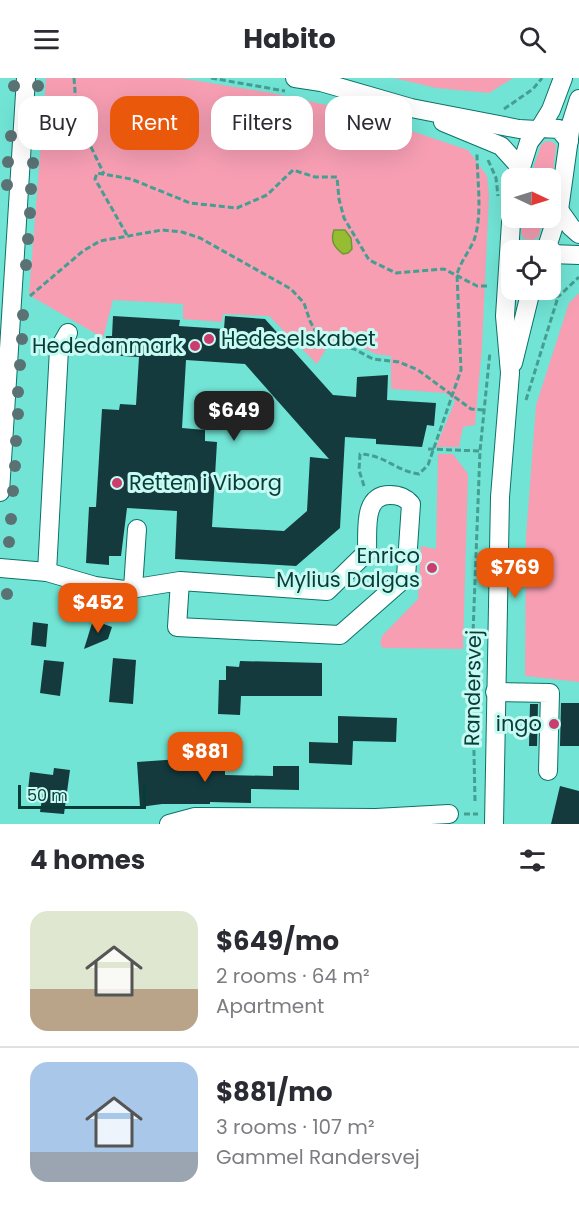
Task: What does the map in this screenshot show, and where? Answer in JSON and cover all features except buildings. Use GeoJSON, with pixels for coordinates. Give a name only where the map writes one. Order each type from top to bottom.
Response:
{"type":"FeatureCollection","features":[{"type":"Feature","properties":{"kind":"street"},"geometry":{"type":"LineString","coordinates":[[0,492],[26,78]]}},
{"type":"Feature","properties":{"kind":"street"},"geometry":{"type":"LineString","coordinates":[[295,78],[321,82],[369,96]]}},
{"type":"Feature","properties":{"kind":"street"},"geometry":{"type":"LineString","coordinates":[[521,168],[529,142],[551,110],[563,78]]}},
{"type":"Feature","properties":{"kind":"street"},"geometry":{"type":"LineString","coordinates":[[561,196],[569,141],[579,99]]}},
{"type":"Feature","properties":{"kind":"street"},"geometry":{"type":"LineString","coordinates":[[412,108],[519,129],[559,129],[569,141]]}},
{"type":"Feature","properties":{"kind":"street"},"geometry":{"type":"LineString","coordinates":[[412,108],[501,146],[516,168]]}},
{"type":"Feature","properties":{"kind":"street"},"geometry":{"type":"LineString","coordinates":[[561,213],[571,228],[579,234]]}},
{"type":"Feature","properties":{"kind":"street"},"geometry":{"type":"LineString","coordinates":[[561,254],[579,255]]}},
{"type":"Feature","properties":{"kind":"street","name":"Randersvej"},"geometry":{"type":"LineString","coordinates":[[506,300],[505,316],[510,373]]}},
{"type":"Feature","properties":{"kind":"street","name":"Randersvej"},"geometry":{"type":"LineString","coordinates":[[494,824],[500,497],[510,373],[528,300]]}},
{"type":"Feature","properties":{"kind":"street"},"geometry":{"type":"LineString","coordinates":[[47,572],[59,349],[68,333]]}},
{"type":"Feature","properties":{"kind":"street"},"geometry":{"type":"LineString","coordinates":[[0,568],[47,572],[95,586],[133,588],[180,581],[327,591],[367,552],[370,507],[374,500],[380,495],[396,495],[406,498],[411,504],[406,577],[340,635],[177,627],[180,581]]}},
{"type":"Feature","properties":{"kind":"street"},"geometry":{"type":"LineString","coordinates":[[133,588],[137,529]]}},
{"type":"Feature","properties":{"kind":"street"},"geometry":{"type":"LineString","coordinates":[[495,692],[550,693],[548,771]]}},
{"type":"Feature","properties":{"kind":"street"},"geometry":{"type":"LineString","coordinates":[[169,824],[195,817],[376,818],[449,814]]}},
{"type":"Feature","properties":{"kind":"path"},"geometry":{"type":"LineString","coordinates":[[74,78],[77,118],[104,174]]}},
{"type":"Feature","properties":{"kind":"path"},"geometry":{"type":"LineString","coordinates":[[365,489],[359,470],[360,454],[377,455],[406,472],[418,474],[428,465],[452,395],[463,360],[457,309],[457,274],[460,262],[474,240],[477,221],[477,149]]}},
{"type":"Feature","properties":{"kind":"path"},"geometry":{"type":"LineString","coordinates":[[127,235],[95,179],[95,174],[131,179],[183,201],[217,208],[237,208],[267,195],[289,171],[293,170],[315,177],[337,177],[344,218],[369,260],[396,273],[436,268],[457,274],[477,286],[493,286]]}},
{"type":"Feature","properties":{"kind":"path"},"geometry":{"type":"LineString","coordinates":[[28,298],[32,292],[83,251],[100,242],[162,230],[200,238],[291,289],[304,303],[310,321],[319,338],[325,343],[354,349],[373,359],[399,362],[418,370],[471,409],[484,410]]}},
{"type":"Feature","properties":{"kind":"path"},"geometry":{"type":"LineString","coordinates":[[524,406],[559,296],[579,276]]}},
{"type":"Feature","properties":{"kind":"path"},"geometry":{"type":"LineString","coordinates":[[475,802],[472,659],[480,451],[490,343]]}},
{"type":"Feature","properties":{"kind":"path"},"geometry":{"type":"LineString","coordinates":[[428,449],[480,451]]}},
{"type":"Feature","properties":{"kind":"path"},"geometry":{"type":"LineString","coordinates":[[476,814],[476,824]]}},
{"type":"Feature","properties":{"kind":"shaded area"},"geometry":{"type":"Polygon","coordinates":[[[46,78],[180,78],[286,96],[211,96],[211,150],[313,150],[313,102],[325,105],[325,150],[412,150],[412,131],[468,150],[487,176],[489,196],[482,347],[475,425],[463,427],[459,447],[436,447],[455,401],[445,393],[391,389],[391,356],[376,354],[351,342],[331,341],[317,364],[269,316],[223,314],[222,322],[183,319],[183,304],[113,300],[103,338],[29,295],[40,150],[98,150],[98,96],[45,96],[46,78]]]}},
{"type":"Feature","properties":{"kind":"shaded area"},"geometry":{"type":"Polygon","coordinates":[[[394,78],[513,78],[489,93],[436,88],[394,78]]]}},
{"type":"Feature","properties":{"kind":"shaded area"},"geometry":{"type":"Polygon","coordinates":[[[546,141],[553,142],[556,146],[554,168],[533,168],[541,145],[546,141]]]}},
{"type":"Feature","properties":{"kind":"shaded area"},"geometry":{"type":"Polygon","coordinates":[[[522,228],[541,228],[539,236],[534,240],[524,239],[521,234],[522,228]]]}},
{"type":"Feature","properties":{"kind":"shaded area"},"geometry":{"type":"Polygon","coordinates":[[[334,230],[345,230],[351,238],[352,249],[348,253],[343,254],[335,246],[332,237],[334,230]]]}},
{"type":"Feature","properties":{"kind":"shaded area"},"geometry":{"type":"Polygon","coordinates":[[[579,293],[579,682],[525,676],[526,537],[536,405],[569,303],[579,293]]]}},
{"type":"Feature","properties":{"kind":"shaded area"},"geometry":{"type":"Polygon","coordinates":[[[438,454],[453,454],[468,474],[463,649],[383,648],[380,644],[382,636],[418,599],[421,546],[436,549],[438,454]]]}},
{"type":"Feature","properties":{"kind":"place","name":"Hedeselskabet"},"geometry":{"type":"Point","coordinates":[209,339]}},
{"type":"Feature","properties":{"kind":"place","name":"Hededanmark"},"geometry":{"type":"Point","coordinates":[195,346]}},
{"type":"Feature","properties":{"kind":"place","name":"Retten i Viborg"},"geometry":{"type":"Point","coordinates":[117,483]}},
{"type":"Feature","properties":{"kind":"place","name":"Enrico Mylius Dalgas"},"geometry":{"type":"Point","coordinates":[432,568]}},
{"type":"Feature","properties":{"kind":"place","name":"ingo"},"geometry":{"type":"Point","coordinates":[554,724]}}]}
